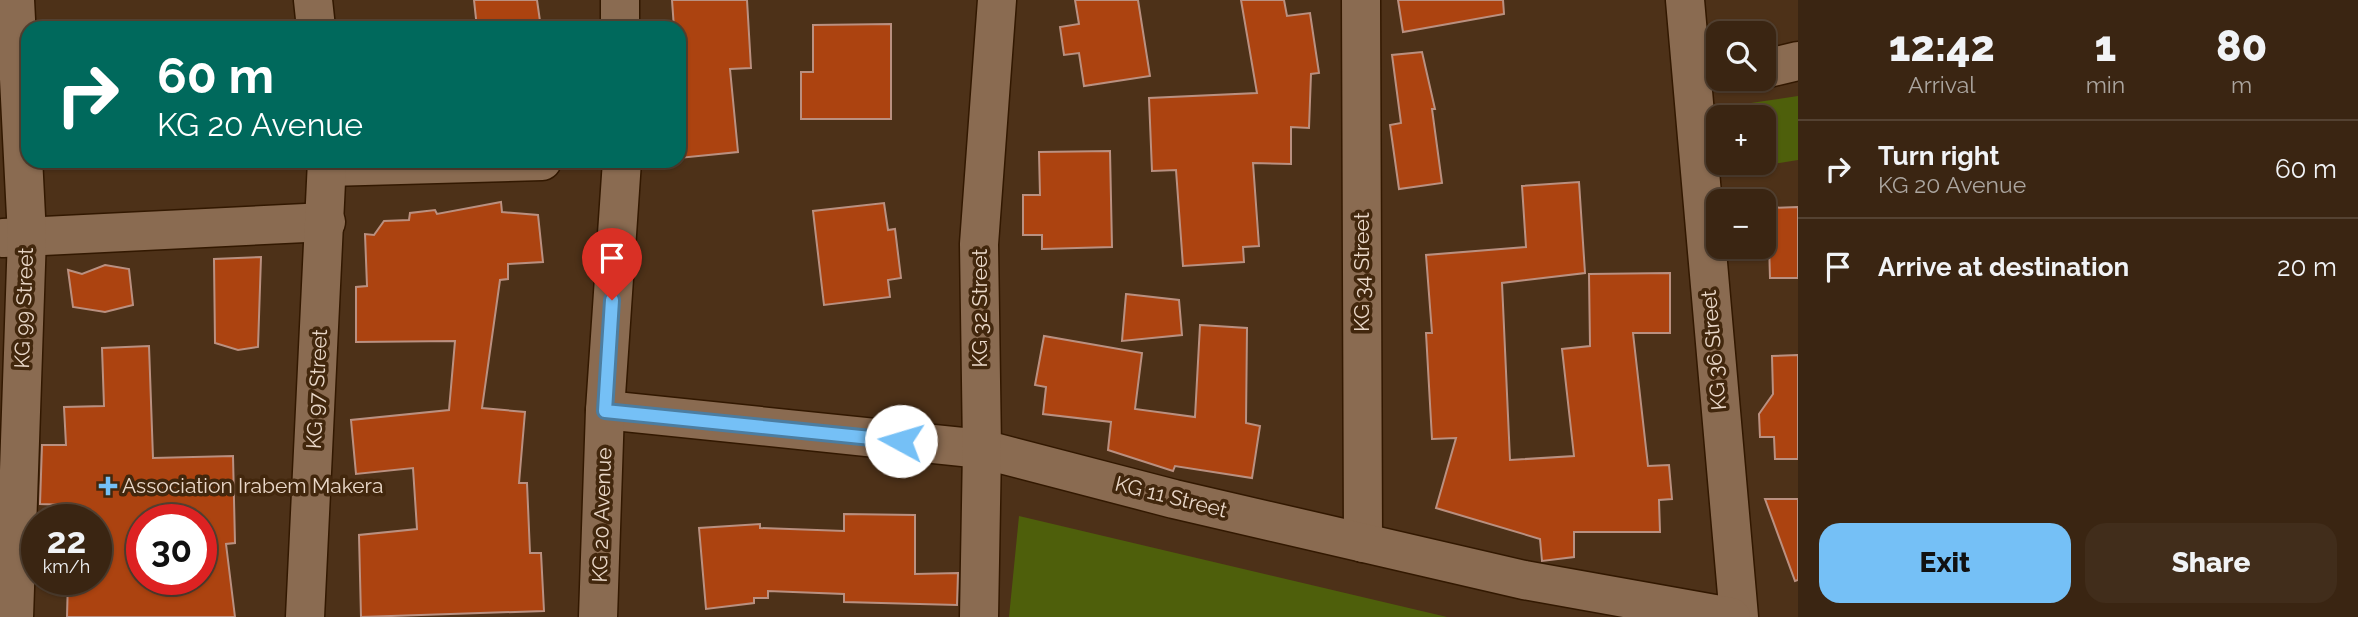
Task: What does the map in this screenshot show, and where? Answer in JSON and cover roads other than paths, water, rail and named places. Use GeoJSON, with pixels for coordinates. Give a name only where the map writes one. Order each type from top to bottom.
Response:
{"type":"FeatureCollection","features":[{"type":"Feature","properties":{"kind":"street","name":"KG 99 Street"},"geometry":{"type":"LineString","coordinates":[[14,617],[13,237],[16,0]]}},
{"type":"Feature","properties":{"kind":"street"},"geometry":{"type":"LineString","coordinates":[[313,0],[315,21]]}},
{"type":"Feature","properties":{"kind":"street"},"geometry":{"type":"LineString","coordinates":[[620,0],[620,21]]}},
{"type":"Feature","properties":{"kind":"street","name":"KG 32 Street"},"geometry":{"type":"LineString","coordinates":[[979,617],[982,449],[979,244],[997,0]]}},
{"type":"Feature","properties":{"kind":"street","name":"KG 34 Street"},"geometry":{"type":"LineString","coordinates":[[1361,0],[1363,543]]}},
{"type":"Feature","properties":{"kind":"street","name":"KG 36 Street"},"geometry":{"type":"LineString","coordinates":[[1685,0],[1704,82],[1739,617]]}},
{"type":"Feature","properties":{"kind":"street"},"geometry":{"type":"LineString","coordinates":[[1776,66],[1798,61]]}},
{"type":"Feature","properties":{"kind":"street","name":"KG 97 Street"},"geometry":{"type":"LineString","coordinates":[[305,617],[328,168]]}},
{"type":"Feature","properties":{"kind":"street","name":"KG 20 Avenue"},"geometry":{"type":"LineString","coordinates":[[598,617],[605,411],[622,168]]}},
{"type":"Feature","properties":{"kind":"street"},"geometry":{"type":"LineString","coordinates":[[13,237],[326,222]]}},
{"type":"Feature","properties":{"kind":"street","name":"KG 11 Street"},"geometry":{"type":"LineString","coordinates":[[605,411],[982,449],[1524,580],[1731,617]]}},
{"type":"Feature","properties":{"kind":"place","name":"Association Irabem Makera"},"geometry":{"type":"Point","coordinates":[108,486]}}]}
